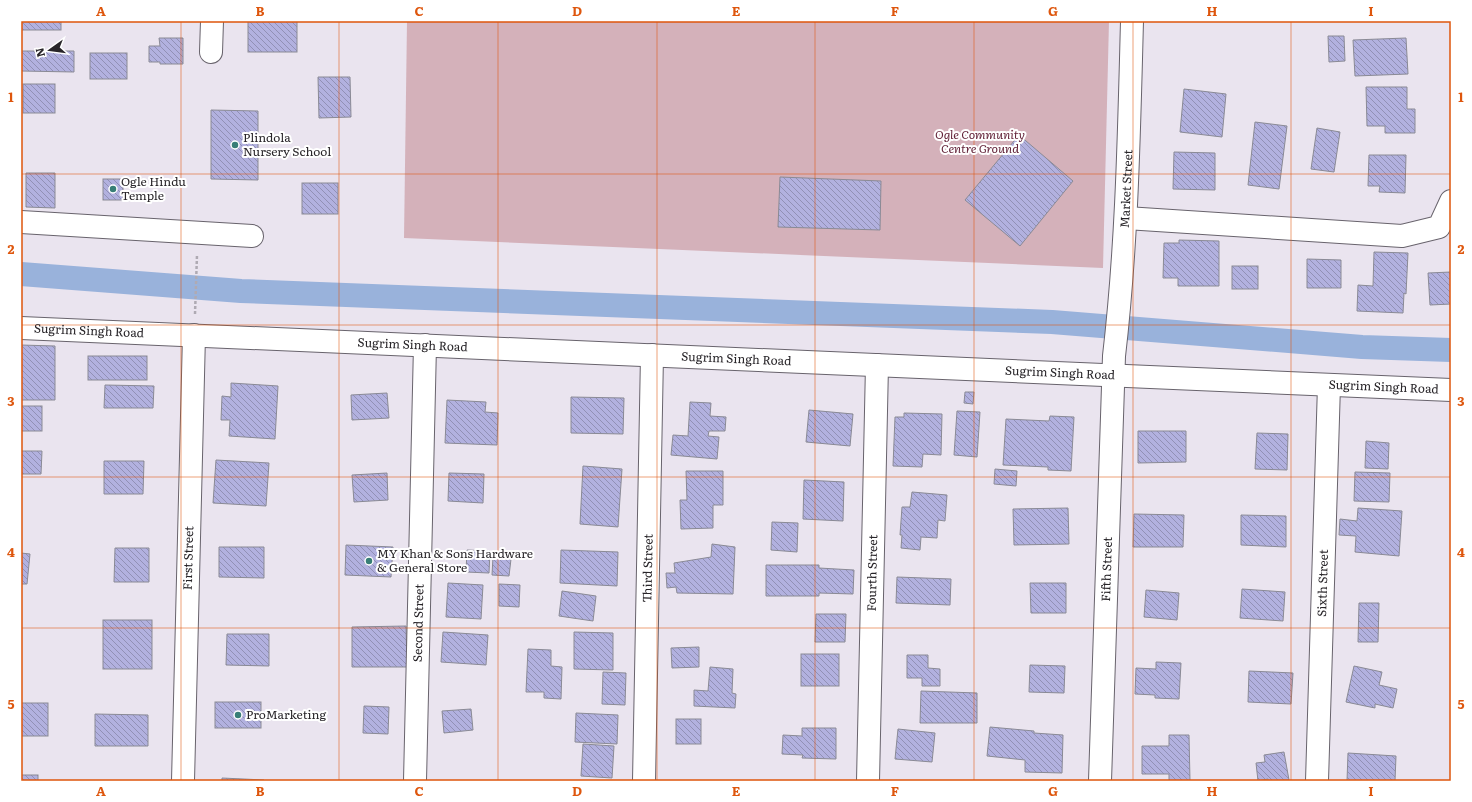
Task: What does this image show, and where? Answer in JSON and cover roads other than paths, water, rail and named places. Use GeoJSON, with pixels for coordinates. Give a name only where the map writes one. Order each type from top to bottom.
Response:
{"type":"FeatureCollection","features":[{"type":"Feature","properties":{"kind":"street"},"geometry":{"type":"LineString","coordinates":[[211,52],[212,21]]}},
{"type":"Feature","properties":{"kind":"street","name":"Market Street"},"geometry":{"type":"LineString","coordinates":[[1113,366],[1120,307],[1126,218],[1132,21]]}},
{"type":"Feature","properties":{"kind":"street"},"geometry":{"type":"LineString","coordinates":[[1126,218],[1402,236],[1439,227],[1451,201]]}},
{"type":"Feature","properties":{"kind":"street"},"geometry":{"type":"LineString","coordinates":[[21,222],[252,236]]}},
{"type":"Feature","properties":{"kind":"street","name":"Sugrim Singh Road"},"geometry":{"type":"LineString","coordinates":[[21,328],[877,365],[1113,366],[1328,385],[1451,390]]}},
{"type":"Feature","properties":{"kind":"street","name":"First Street"},"geometry":{"type":"LineString","coordinates":[[183,781],[194,335]]}},
{"type":"Feature","properties":{"kind":"street","name":"Second Street"},"geometry":{"type":"LineString","coordinates":[[415,781],[425,345]]}},
{"type":"Feature","properties":{"kind":"street","name":"Third Street"},"geometry":{"type":"LineString","coordinates":[[644,781],[652,355]]}},
{"type":"Feature","properties":{"kind":"street","name":"Fourth Street"},"geometry":{"type":"LineString","coordinates":[[868,781],[877,365]]}},
{"type":"Feature","properties":{"kind":"street","name":"Fifth Street"},"geometry":{"type":"LineString","coordinates":[[1100,781],[1113,366]]}},
{"type":"Feature","properties":{"kind":"street","name":"Sixth Street"},"geometry":{"type":"LineString","coordinates":[[1317,781],[1328,385]]}},
{"type":"Feature","properties":{"kind":"waterway"},"geometry":{"type":"LineString","coordinates":[[21,274],[241,291],[1052,322],[1362,347],[1451,350]]}},
{"type":"Feature","properties":{"kind":"place","name":"Plindola Nursery School"},"geometry":{"type":"Point","coordinates":[235,145]}},
{"type":"Feature","properties":{"kind":"place","name":"Ogle Hindu Temple"},"geometry":{"type":"Point","coordinates":[113,189]}},
{"type":"Feature","properties":{"kind":"place","name":"MY Khan & Sons Hardware & General Store"},"geometry":{"type":"Point","coordinates":[369,561]}},
{"type":"Feature","properties":{"kind":"place","name":"ProMarketing"},"geometry":{"type":"Point","coordinates":[238,715]}},
{"type":"Feature","properties":{"kind":"park label","name":"Ogle Community Centre Ground"},"geometry":{"type":"Point","coordinates":[980,142]}}]}
